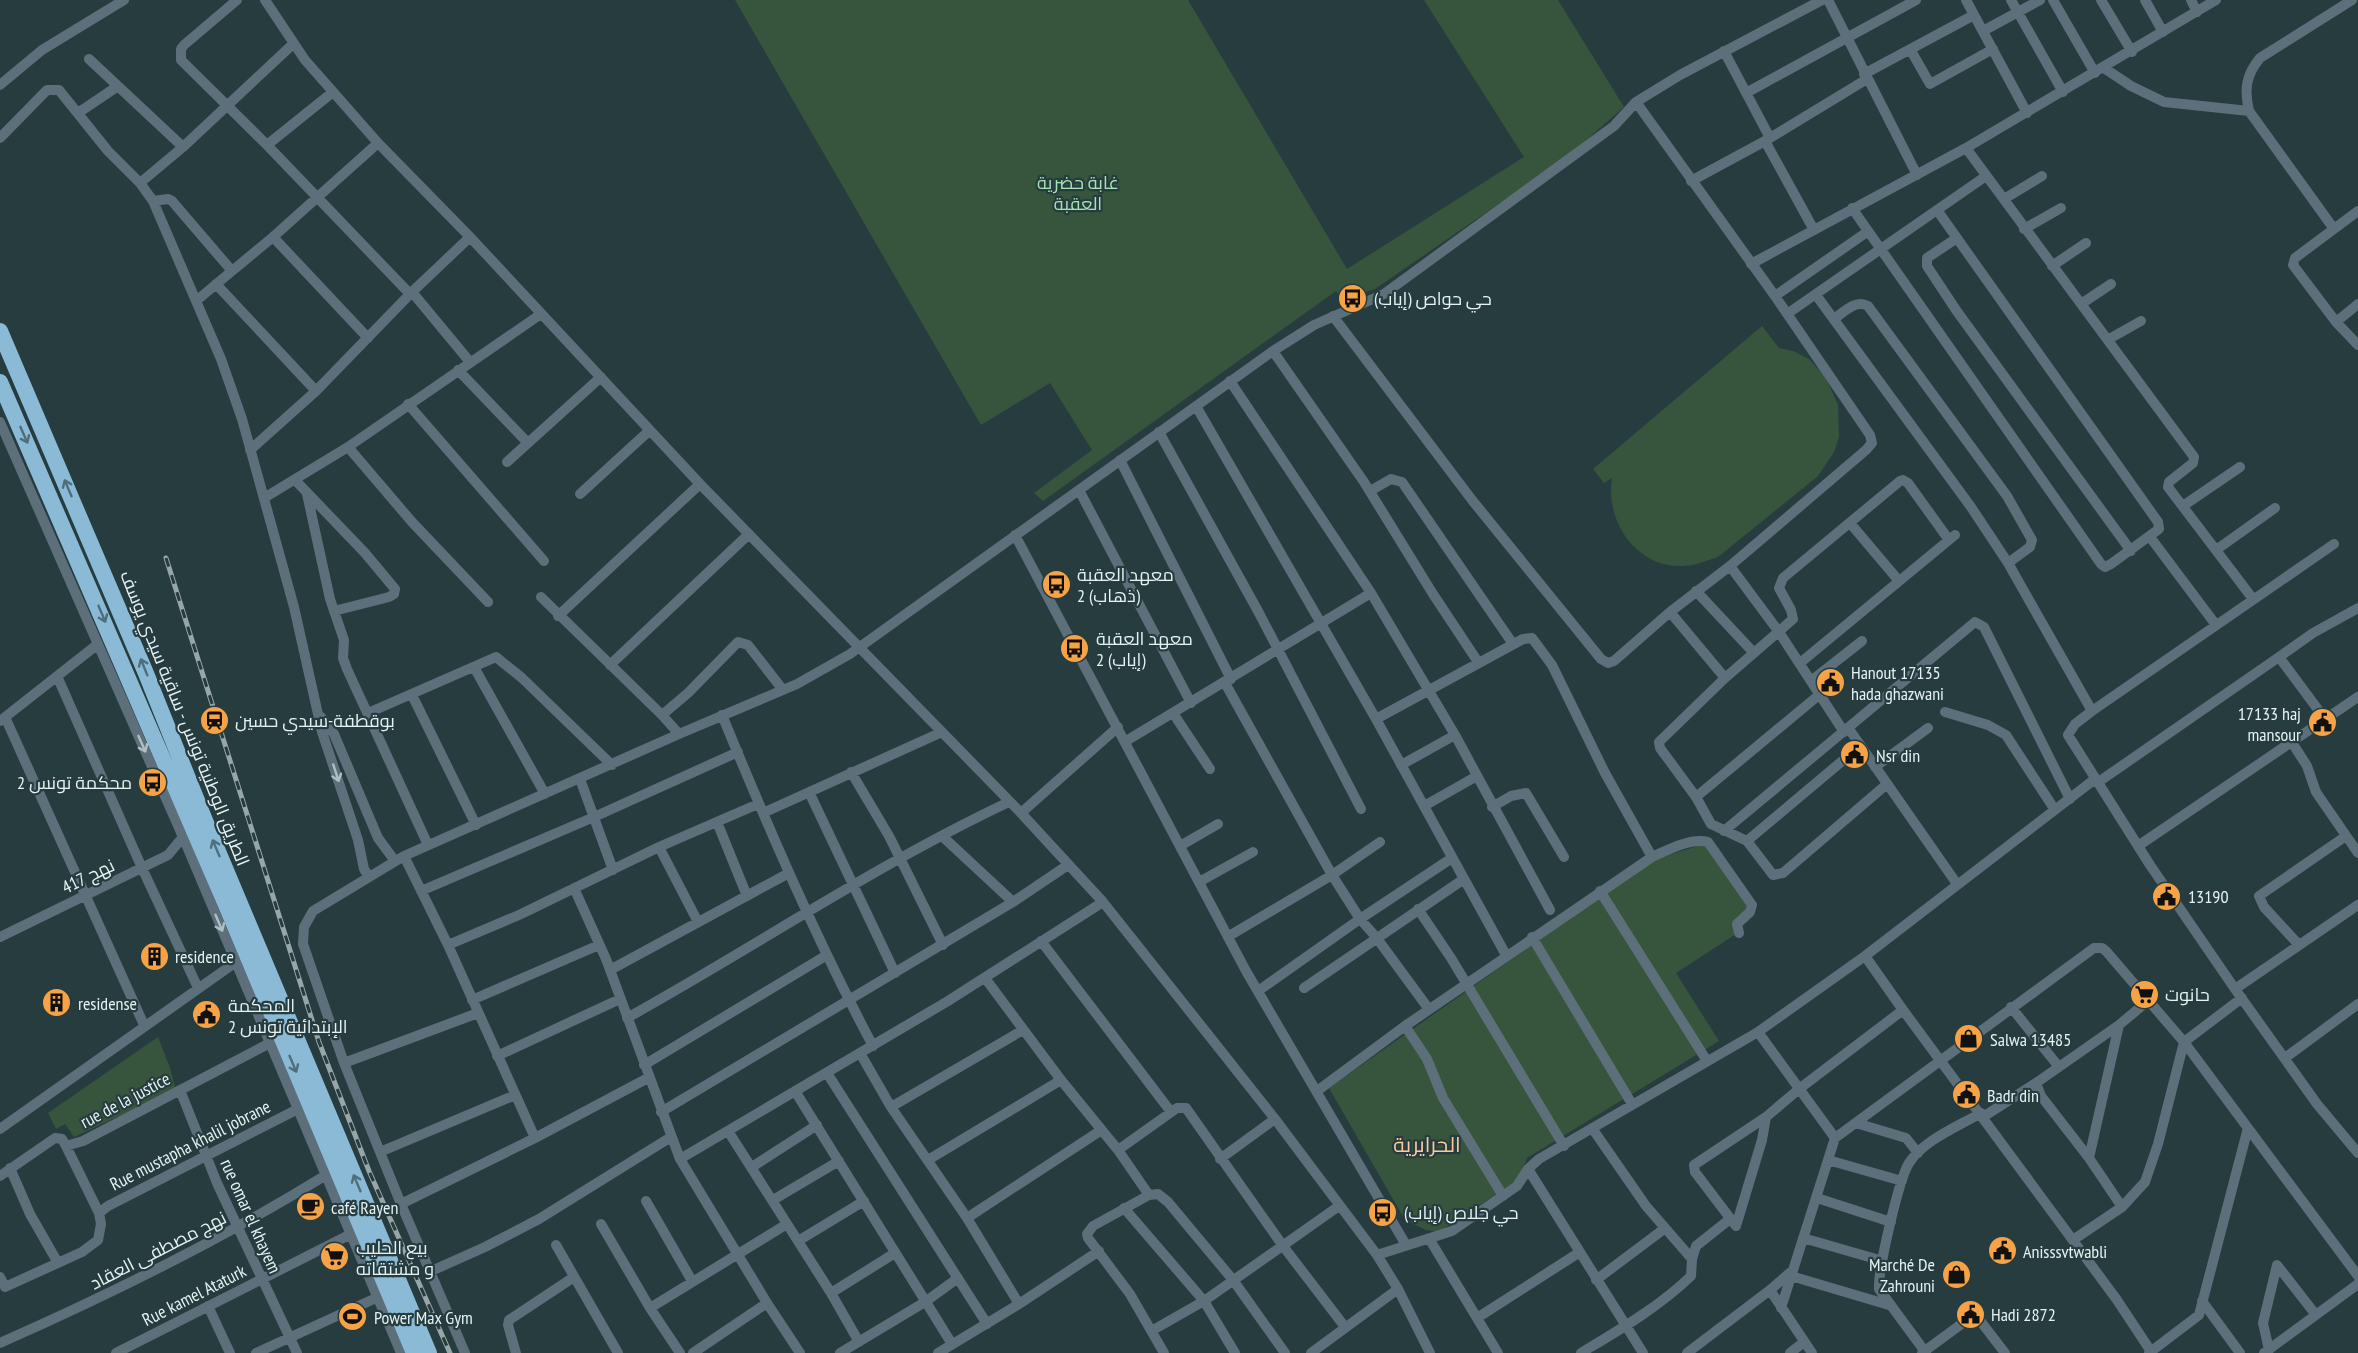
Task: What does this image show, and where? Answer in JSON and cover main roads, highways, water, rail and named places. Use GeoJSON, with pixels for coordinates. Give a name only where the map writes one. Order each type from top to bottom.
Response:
{"type":"FeatureCollection","features":[{"type":"Feature","properties":{"kind":"highway","name":"الطريق الوطنية تونس - ساقية سيدي يوسف"},"geometry":{"type":"LineString","coordinates":[[0,331],[146,671],[204,818],[429,1353]]}},
{"type":"Feature","properties":{"kind":"highway","name":"الطريق الوطنية تونس - ساقية سيدي يوسف"},"geometry":{"type":"LineString","coordinates":[[0,382],[226,904],[414,1353]]}},
{"type":"Feature","properties":{"kind":"railway"},"geometry":{"type":"LineString","coordinates":[[166,558],[319,1042],[369,1171],[450,1353]]}},
{"type":"Feature","properties":{"kind":"place","name":"حي حواص (إياب)"},"geometry":{"type":"Point","coordinates":[1353,298]}},
{"type":"Feature","properties":{"kind":"place","name":"معهد العقبة 2 (ذهاب)"},"geometry":{"type":"Point","coordinates":[1056,584]}},
{"type":"Feature","properties":{"kind":"place","name":"معهد العقبة 2 (إياب)"},"geometry":{"type":"Point","coordinates":[1075,648]}},
{"type":"Feature","properties":{"kind":"place","name":"Hanout 17135 hada ghazwani"},"geometry":{"type":"Point","coordinates":[1830,682]}},
{"type":"Feature","properties":{"kind":"place","name":"بوقطفة-سيدي حسين"},"geometry":{"type":"Point","coordinates":[214,720]}},
{"type":"Feature","properties":{"kind":"place","name":"17133 haj mansour"},"geometry":{"type":"Point","coordinates":[2322,723]}},
{"type":"Feature","properties":{"kind":"place","name":"Nsr din"},"geometry":{"type":"Point","coordinates":[1855,755]}},
{"type":"Feature","properties":{"kind":"place","name":"محكمة تونس 2"},"geometry":{"type":"Point","coordinates":[153,782]}},
{"type":"Feature","properties":{"kind":"place","name":"13190"},"geometry":{"type":"Point","coordinates":[2167,896]}},
{"type":"Feature","properties":{"kind":"place","name":"residence"},"geometry":{"type":"Point","coordinates":[154,956]}},
{"type":"Feature","properties":{"kind":"place","name":"حانوت"},"geometry":{"type":"Point","coordinates":[2144,994]}},
{"type":"Feature","properties":{"kind":"place","name":"residense"},"geometry":{"type":"Point","coordinates":[57,1003]}},
{"type":"Feature","properties":{"kind":"place","name":"المحكمة الإبتدائية تونس 2"},"geometry":{"type":"Point","coordinates":[207,1015]}},
{"type":"Feature","properties":{"kind":"place","name":"Salwa 13485"},"geometry":{"type":"Point","coordinates":[1969,1039]}},
{"type":"Feature","properties":{"kind":"place","name":"Badr din"},"geometry":{"type":"Point","coordinates":[1966,1095]}},
{"type":"Feature","properties":{"kind":"place","name":"café Rayen"},"geometry":{"type":"Point","coordinates":[310,1207]}},
{"type":"Feature","properties":{"kind":"place","name":"حي جلاص (إياب)"},"geometry":{"type":"Point","coordinates":[1383,1212]}},
{"type":"Feature","properties":{"kind":"place","name":"Anisssvtwabli"},"geometry":{"type":"Point","coordinates":[2002,1251]}},
{"type":"Feature","properties":{"kind":"place","name":"بيع الحليب و مشتقاته"},"geometry":{"type":"Point","coordinates":[335,1257]}},
{"type":"Feature","properties":{"kind":"place","name":"Marché De Zahrouni"},"geometry":{"type":"Point","coordinates":[1956,1274]}},
{"type":"Feature","properties":{"kind":"place","name":"Hadi 2872"},"geometry":{"type":"Point","coordinates":[1970,1314]}},
{"type":"Feature","properties":{"kind":"place","name":"Power Max Gym"},"geometry":{"type":"Point","coordinates":[353,1317]}},
{"type":"Feature","properties":{"kind":"district","name":"الحرايرية"},"geometry":{"type":"Point","coordinates":[1427,1144]}},
{"type":"Feature","properties":{"kind":"park label","name":"غابة حضرية العقبة"},"geometry":{"type":"Point","coordinates":[1078,192]}}]}
